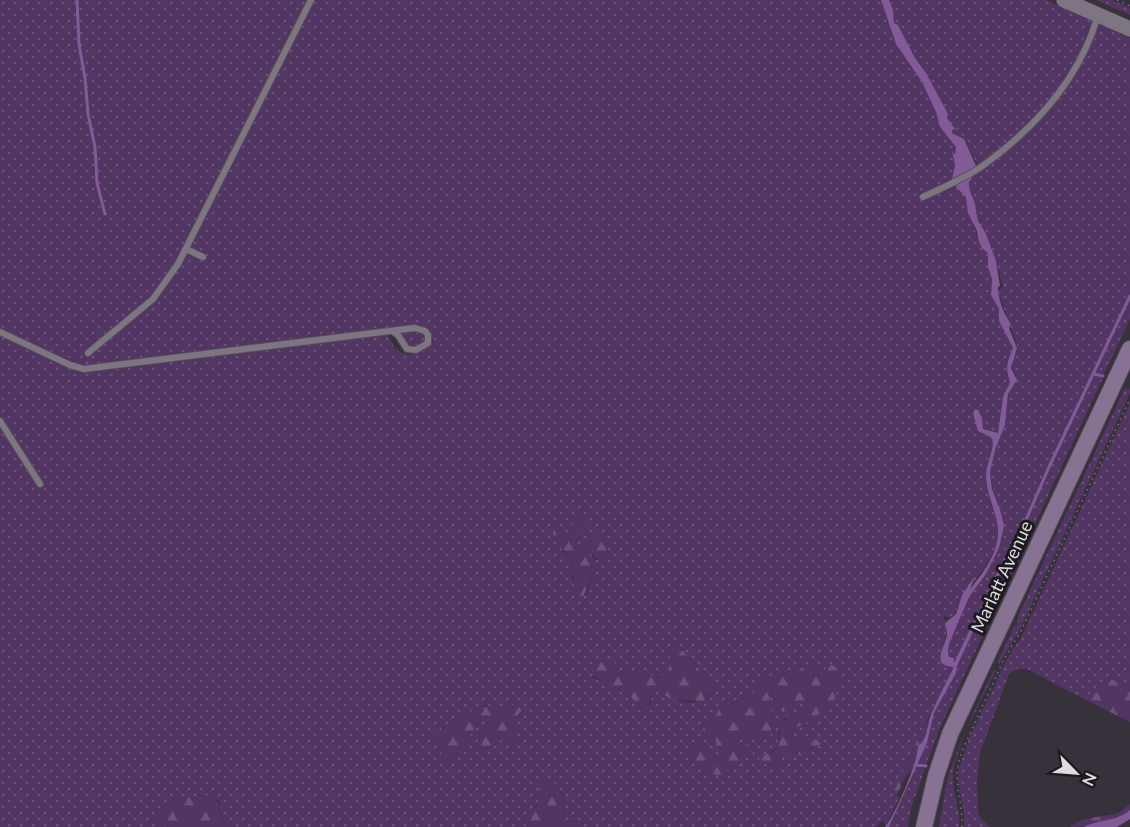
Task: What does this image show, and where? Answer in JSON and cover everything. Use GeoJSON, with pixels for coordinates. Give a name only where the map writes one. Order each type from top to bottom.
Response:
{"type":"FeatureCollection","features":[{"type":"Feature","properties":{"kind":"main road","name":"Marlatt Avenue"},"geometry":{"type":"LineString","coordinates":[[924,827],[936,776],[950,734],[1130,349]]}},
{"type":"Feature","properties":{"kind":"street"},"geometry":{"type":"LineString","coordinates":[[1064,0],[1130,29]]}},
{"type":"Feature","properties":{"kind":"lane"},"geometry":{"type":"LineString","coordinates":[[88,352],[153,299],[167,280],[186,249],[244,129],[289,47],[311,0]]}},
{"type":"Feature","properties":{"kind":"lane"},"geometry":{"type":"LineString","coordinates":[[923,197],[982,166],[1036,121],[1064,87],[1075,68],[1098,15]]}},
{"type":"Feature","properties":{"kind":"lane"},"geometry":{"type":"LineString","coordinates":[[186,249],[203,257]]}},
{"type":"Feature","properties":{"kind":"lane"},"geometry":{"type":"LineString","coordinates":[[0,332],[70,365],[84,369],[392,331],[421,330],[428,335],[428,343],[416,350],[407,350],[398,335],[392,331]]}},
{"type":"Feature","properties":{"kind":"lane"},"geometry":{"type":"LineString","coordinates":[[0,421],[40,484]]}},
{"type":"Feature","properties":{"kind":"path"},"geometry":{"type":"LineString","coordinates":[[1118,0],[1130,6]]}},
{"type":"Feature","properties":{"kind":"path"},"geometry":{"type":"LineString","coordinates":[[962,827],[962,811],[956,777],[957,764],[1000,668],[1021,631],[1130,399]]}},
{"type":"Feature","properties":{"kind":"path"},"geometry":{"type":"LineString","coordinates":[[995,666],[1000,668]]}},
{"type":"Feature","properties":{"kind":"green space"},"geometry":{"type":"Polygon","coordinates":[[[0,0],[881,0],[896,44],[922,82],[936,112],[940,127],[956,147],[954,156],[953,153],[955,165],[952,179],[966,197],[978,240],[988,253],[988,265],[992,279],[991,295],[999,309],[1000,323],[1013,348],[1007,365],[1010,382],[1003,397],[998,433],[983,429],[993,440],[986,482],[997,521],[998,541],[991,557],[970,590],[970,585],[962,595],[955,614],[950,618],[944,616],[946,633],[943,659],[944,664],[953,669],[894,791],[899,798],[886,825],[882,820],[877,827],[582,827],[583,822],[578,820],[566,822],[564,820],[563,793],[540,780],[538,802],[523,819],[527,827],[227,827],[220,812],[219,801],[206,795],[176,798],[156,812],[152,822],[169,827],[0,827],[0,335],[84,373],[388,335],[400,352],[416,354],[430,346],[433,341],[429,330],[419,325],[83,367],[0,328],[0,0]],[[975,409],[973,413],[983,429],[982,418],[975,409]],[[576,520],[567,535],[558,528],[562,550],[570,559],[573,568],[572,580],[585,596],[596,570],[585,557],[584,551],[589,551],[595,560],[605,557],[607,545],[591,539],[585,547],[577,546],[575,543],[586,527],[576,520]],[[670,654],[666,672],[655,678],[642,670],[620,674],[612,671],[615,666],[614,662],[600,660],[593,677],[630,695],[641,710],[651,704],[651,691],[654,690],[689,702],[704,700],[711,695],[713,686],[690,658],[670,654]],[[831,665],[823,671],[816,667],[774,674],[761,682],[755,692],[729,705],[715,720],[708,723],[712,736],[717,739],[727,756],[720,759],[695,743],[688,756],[707,771],[716,773],[731,771],[743,744],[730,744],[729,742],[747,736],[762,740],[770,736],[773,720],[769,697],[772,690],[775,694],[775,705],[794,705],[802,700],[804,705],[797,713],[784,719],[779,730],[778,748],[770,752],[758,768],[767,763],[780,768],[782,760],[779,754],[802,756],[807,749],[815,748],[792,733],[795,728],[832,704],[835,699],[841,668],[831,665]],[[482,706],[442,728],[437,740],[441,746],[441,757],[453,759],[482,718],[486,717],[488,724],[477,743],[479,747],[489,750],[500,740],[509,745],[515,742],[515,720],[521,713],[509,707],[482,706]]]}},
{"type":"Feature","properties":{"kind":"green space"},"geometry":{"type":"Polygon","coordinates":[[[889,0],[1047,0],[1091,20],[1092,23],[1082,49],[1092,41],[1101,24],[1130,38],[1130,319],[1103,375],[1096,375],[1103,378],[997,605],[991,613],[985,612],[992,616],[942,723],[926,765],[918,766],[925,769],[910,812],[908,827],[889,827],[927,743],[934,713],[956,673],[957,666],[1012,549],[1003,560],[955,663],[954,658],[949,657],[949,644],[969,597],[986,574],[1002,537],[990,472],[995,450],[1005,425],[1008,394],[1016,376],[1012,364],[1017,345],[998,292],[1003,287],[998,268],[978,221],[969,189],[969,182],[975,174],[977,164],[964,139],[952,133],[953,128],[948,116],[926,73],[915,58],[898,25],[894,23],[889,0]]]}},
{"type":"Feature","properties":{"kind":"green space"},"geometry":{"type":"Polygon","coordinates":[[[1096,0],[1112,0],[1130,8],[1130,15],[1096,0]]]}},
{"type":"Feature","properties":{"kind":"green space"},"geometry":{"type":"Polygon","coordinates":[[[401,333],[423,334],[425,341],[413,347],[406,342],[401,333]]]}},
{"type":"Feature","properties":{"kind":"green space"},"geometry":{"type":"Polygon","coordinates":[[[1125,388],[1129,390],[1130,388],[1130,393],[1020,629],[999,664],[998,661],[1014,626],[1017,625],[1018,616],[1125,388]]]}},
{"type":"Feature","properties":{"kind":"green space"},"geometry":{"type":"Polygon","coordinates":[[[1130,403],[1130,687],[1111,680],[1097,686],[1090,694],[1082,694],[1082,698],[1027,669],[1017,669],[1009,674],[980,753],[977,782],[978,813],[990,827],[964,827],[964,812],[958,780],[959,768],[969,739],[1008,657],[1022,636],[1130,403]]]}},
{"type":"Feature","properties":{"kind":"green space"},"geometry":{"type":"Polygon","coordinates":[[[582,515],[587,520],[584,530],[575,543],[577,546],[585,547],[595,536],[600,537],[607,545],[604,561],[600,562],[589,551],[584,552],[585,557],[596,570],[582,599],[577,597],[575,592],[570,559],[556,541],[553,532],[557,528],[567,535],[582,515]]]}},
{"type":"Feature","properties":{"kind":"green space"},"geometry":{"type":"Polygon","coordinates":[[[674,647],[684,652],[716,689],[702,702],[672,699],[654,690],[651,691],[649,709],[644,711],[630,695],[617,691],[590,673],[589,669],[592,666],[598,661],[605,660],[616,664],[612,671],[620,674],[642,670],[655,678],[669,669],[670,656],[674,647]]]}},
{"type":"Feature","properties":{"kind":"green space"},"geometry":{"type":"Polygon","coordinates":[[[813,661],[816,667],[823,671],[831,665],[841,668],[834,701],[816,716],[795,728],[792,733],[794,736],[812,738],[821,743],[819,746],[807,749],[802,756],[779,754],[784,765],[780,768],[767,763],[755,769],[754,766],[759,759],[778,748],[779,723],[797,713],[804,705],[802,701],[789,710],[779,710],[775,705],[775,694],[772,690],[769,697],[773,720],[770,736],[762,740],[747,736],[729,742],[749,745],[753,748],[753,755],[736,764],[731,771],[719,775],[706,772],[688,756],[687,750],[695,743],[720,759],[726,756],[726,753],[716,746],[716,738],[700,734],[705,726],[715,720],[720,704],[725,702],[729,705],[736,702],[755,692],[761,682],[774,674],[800,670],[813,661]]]}},
{"type":"Feature","properties":{"kind":"green space"},"geometry":{"type":"Polygon","coordinates":[[[996,670],[971,720],[993,671],[996,670]]]}},
{"type":"Feature","properties":{"kind":"green space"},"geometry":{"type":"Polygon","coordinates":[[[1109,679],[1130,687],[1130,722],[1082,698],[1082,694],[1090,694],[1099,683],[1109,679]]]}},
{"type":"Feature","properties":{"kind":"green space"},"geometry":{"type":"Polygon","coordinates":[[[522,704],[523,708],[515,720],[515,742],[512,746],[500,740],[489,750],[479,747],[477,743],[488,724],[486,717],[482,718],[450,763],[443,765],[441,746],[432,736],[458,718],[482,706],[503,707],[522,704]]]}},
{"type":"Feature","properties":{"kind":"green space"},"geometry":{"type":"Polygon","coordinates":[[[931,715],[924,740],[918,746],[912,770],[905,777],[895,796],[894,791],[931,715]]]}},
{"type":"Feature","properties":{"kind":"green space"},"geometry":{"type":"Polygon","coordinates":[[[968,727],[958,752],[953,775],[959,827],[939,827],[951,767],[968,727]]]}},
{"type":"Feature","properties":{"kind":"green space"},"geometry":{"type":"Polygon","coordinates":[[[541,776],[552,781],[560,790],[564,820],[566,822],[582,820],[582,827],[527,827],[523,819],[528,812],[537,807],[541,776]]]}},
{"type":"Feature","properties":{"kind":"green space"},"geometry":{"type":"Polygon","coordinates":[[[206,795],[214,797],[217,801],[227,827],[169,827],[150,821],[156,812],[176,798],[206,795]]]}},
{"type":"Feature","properties":{"kind":"green space"},"geometry":{"type":"Polygon","coordinates":[[[1130,804],[1130,810],[1110,820],[1093,825],[1070,827],[1081,820],[1118,813],[1130,804]]]}},
{"type":"Feature","properties":{"kind":"shaded area"},"geometry":{"type":"Polygon","coordinates":[[[881,0],[889,0],[894,23],[898,25],[948,114],[947,118],[955,129],[952,133],[964,139],[978,170],[969,182],[969,189],[978,221],[986,234],[996,261],[1000,286],[998,287],[999,297],[1011,324],[1009,328],[1017,348],[1011,368],[1017,380],[1008,394],[1005,425],[995,450],[990,472],[992,489],[1004,526],[999,548],[986,574],[969,597],[949,644],[949,657],[954,658],[954,663],[1003,560],[1011,547],[1012,549],[957,666],[956,673],[934,713],[927,743],[889,827],[885,827],[906,787],[918,746],[926,735],[932,712],[953,669],[940,658],[947,637],[945,623],[956,614],[962,595],[975,576],[970,589],[995,550],[997,522],[986,477],[993,440],[978,431],[973,413],[975,409],[978,410],[982,418],[983,429],[998,433],[1003,397],[1010,382],[1007,365],[1013,348],[999,321],[999,309],[991,295],[992,279],[988,267],[988,253],[982,248],[978,239],[977,231],[968,213],[966,197],[952,179],[955,165],[952,151],[955,155],[956,147],[940,127],[936,112],[922,82],[896,44],[881,0]]]}},
{"type":"Feature","properties":{"kind":"shaded area"},"geometry":{"type":"Polygon","coordinates":[[[1130,810],[1130,819],[1117,827],[1084,827],[1119,817],[1130,810]]]}},
{"type":"Feature","properties":{"kind":"waterway"},"geometry":{"type":"LineString","coordinates":[[77,0],[79,44],[88,114],[95,147],[97,183],[105,214]]}},
{"type":"Feature","properties":{"kind":"waterway"},"geometry":{"type":"LineString","coordinates":[[1011,549],[1130,296]]}},
{"type":"Feature","properties":{"kind":"waterway"},"geometry":{"type":"LineString","coordinates":[[1094,374],[1103,376]]}},
{"type":"Feature","properties":{"kind":"waterway"},"geometry":{"type":"LineString","coordinates":[[982,610],[993,613]]}},
{"type":"Feature","properties":{"kind":"waterway"},"geometry":{"type":"LineString","coordinates":[[915,765],[926,766]]}}]}
